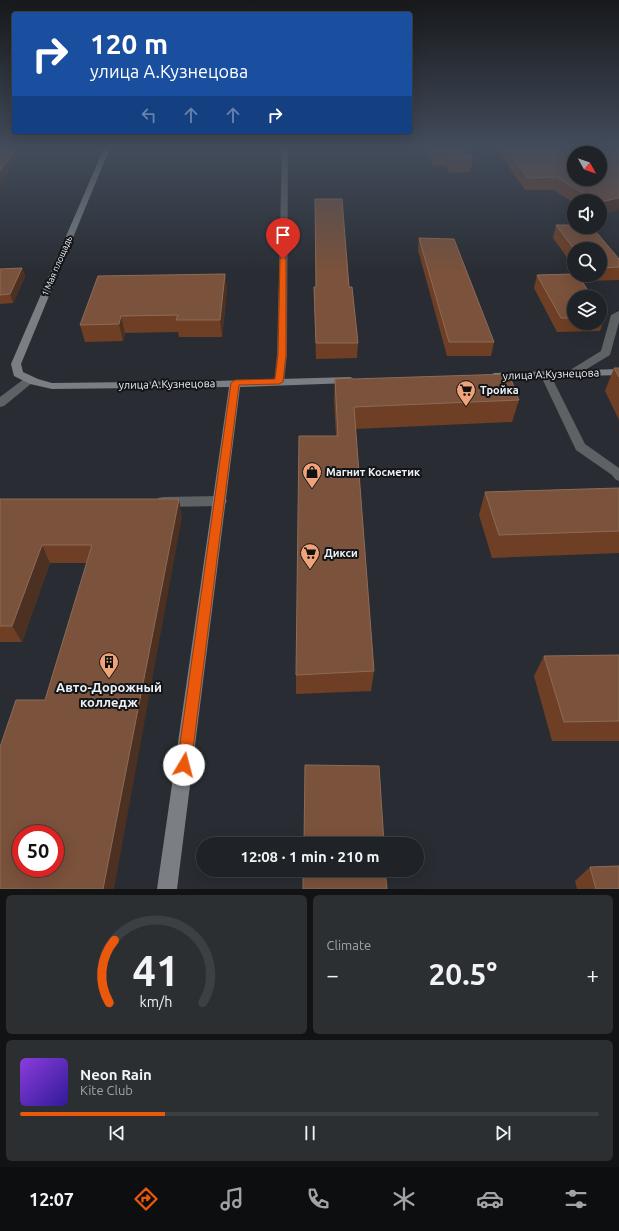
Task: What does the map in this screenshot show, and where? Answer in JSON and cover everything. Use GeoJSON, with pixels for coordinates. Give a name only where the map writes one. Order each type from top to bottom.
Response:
{"type":"FeatureCollection","features":[{"type":"Feature","properties":{"kind":"main road","name":"1 Мая площадь"},"geometry":{"type":"LineString","coordinates":[[28,381],[18,374],[16,364],[90,189]]}},
{"type":"Feature","properties":{"kind":"main road","name":"улица А.Кузнецова"},"geometry":{"type":"LineString","coordinates":[[483,376],[619,372]]}},
{"type":"Feature","properties":{"kind":"main road","name":"улица А.Кузнецова"},"geometry":{"type":"LineString","coordinates":[[28,381],[52,386],[360,380]]}},
{"type":"Feature","properties":{"kind":"main road"},"geometry":{"type":"LineString","coordinates":[[167,889],[235,383]]}},
{"type":"Feature","properties":{"kind":"street"},"geometry":{"type":"LineString","coordinates":[[279,382],[282,355],[284,189]]}},
{"type":"Feature","properties":{"kind":"street"},"geometry":{"type":"LineString","coordinates":[[571,374],[606,353],[616,315],[619,314]]}},
{"type":"Feature","properties":{"kind":"street"},"geometry":{"type":"LineString","coordinates":[[545,374],[580,447],[616,472],[619,476]]}},
{"type":"Feature","properties":{"kind":"street"},"geometry":{"type":"LineString","coordinates":[[0,403],[28,381]]}},
{"type":"Feature","properties":{"kind":"street"},"geometry":{"type":"LineString","coordinates":[[152,502],[220,501]]}},
{"type":"Feature","properties":{"kind":"building"},"geometry":{"type":"Polygon","coordinates":[[[577,189],[619,189],[619,198],[607,201],[607,194],[584,194],[577,189]]]}},
{"type":"Feature","properties":{"kind":"building"},"geometry":{"type":"Polygon","coordinates":[[[315,199],[342,199],[349,287],[352,287],[358,343],[316,343],[314,287],[316,287],[315,199]]]}},
{"type":"Feature","properties":{"kind":"building"},"geometry":{"type":"Polygon","coordinates":[[[556,225],[567,225],[567,234],[598,234],[605,242],[569,242],[556,225]]]}},
{"type":"Feature","properties":{"kind":"building"},"geometry":{"type":"Polygon","coordinates":[[[419,238],[454,239],[494,342],[449,342],[419,238]]]}},
{"type":"Feature","properties":{"kind":"building"},"geometry":{"type":"Polygon","coordinates":[[[607,245],[619,259],[619,267],[607,268],[607,245]]]}},
{"type":"Feature","properties":{"kind":"building"},"geometry":{"type":"Polygon","coordinates":[[[22,268],[10,294],[0,295],[0,269],[22,268]]]}},
{"type":"Feature","properties":{"kind":"building"},"geometry":{"type":"Polygon","coordinates":[[[225,274],[220,320],[176,320],[178,315],[121,316],[119,324],[80,325],[98,276],[225,274]]]}},
{"type":"Feature","properties":{"kind":"building"},"geometry":{"type":"Polygon","coordinates":[[[567,274],[567,282],[582,282],[588,290],[567,290],[567,318],[561,318],[537,275],[567,274]]]}},
{"type":"Feature","properties":{"kind":"building"},"geometry":{"type":"Polygon","coordinates":[[[614,368],[619,368],[619,377],[614,368]]]}},
{"type":"Feature","properties":{"kind":"building"},"geometry":{"type":"Polygon","coordinates":[[[509,374],[519,400],[354,407],[374,671],[296,675],[299,436],[338,436],[335,379],[509,374]]]}},
{"type":"Feature","properties":{"kind":"building"},"geometry":{"type":"Polygon","coordinates":[[[619,488],[619,531],[499,535],[485,492],[619,488]]]}},
{"type":"Feature","properties":{"kind":"building","name":"Авто-Дорожный колледж"},"geometry":{"type":"Polygon","coordinates":[[[0,499],[179,499],[103,889],[0,889],[0,747],[16,700],[45,700],[92,545],[42,545],[12,626],[0,626],[0,499]]]}},
{"type":"Feature","properties":{"kind":"building"},"geometry":{"type":"Polygon","coordinates":[[[619,655],[619,721],[564,722],[544,656],[619,655]]]}},
{"type":"Feature","properties":{"kind":"building"},"geometry":{"type":"Polygon","coordinates":[[[305,765],[379,766],[384,837],[304,837],[305,765]]]}},
{"type":"Feature","properties":{"kind":"building"},"geometry":{"type":"Polygon","coordinates":[[[619,866],[619,889],[596,889],[590,867],[619,866]]]}},
{"type":"Feature","properties":{"kind":"building"},"geometry":{"type":"Polygon","coordinates":[[[303,877],[386,877],[387,889],[303,889],[303,877]]]}},
{"type":"Feature","properties":{"kind":"place","name":"Тройка"},"geometry":{"type":"Point","coordinates":[466,407]}},
{"type":"Feature","properties":{"kind":"place","name":"Магнит Косметик"},"geometry":{"type":"Point","coordinates":[312,489]}},
{"type":"Feature","properties":{"kind":"place","name":"Дикси"},"geometry":{"type":"Point","coordinates":[310,570]}},
{"type":"Feature","properties":{"kind":"place","name":"Авто-Дорожный колледж"},"geometry":{"type":"Point","coordinates":[109,679]}},
{"type":"Feature","properties":{"kind":"route"},"geometry":{"type":"LineString","coordinates":[[184,765],[235,383],[279,382],[282,355],[283,259]]}}]}
